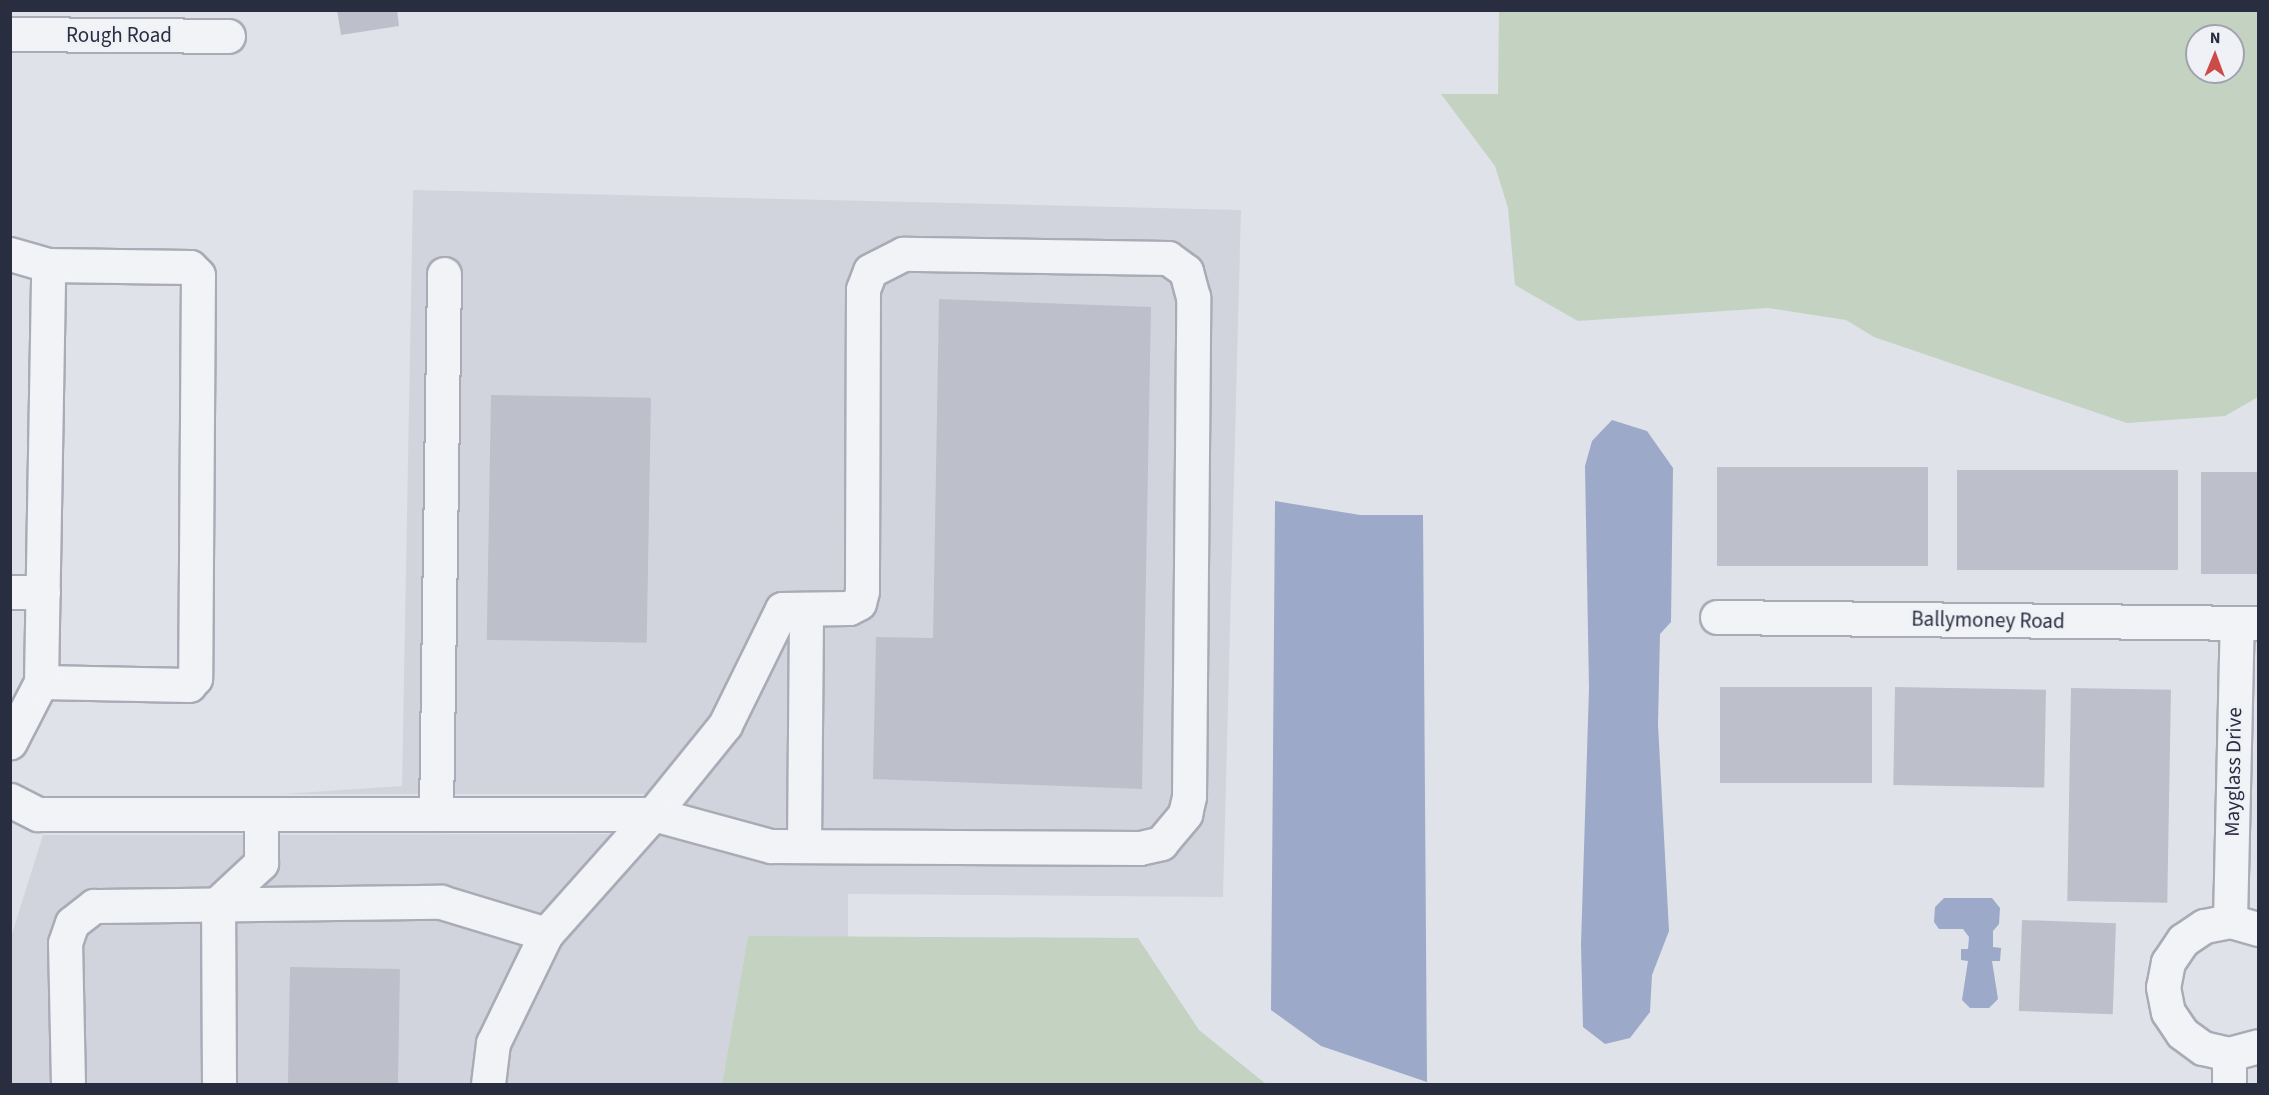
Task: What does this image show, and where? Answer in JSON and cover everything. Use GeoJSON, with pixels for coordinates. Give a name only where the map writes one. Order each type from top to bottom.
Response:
{"type":"FeatureCollection","features":[{"type":"Feature","properties":{"kind":"street","name":"Rough Road"},"geometry":{"type":"LineString","coordinates":[[10,34],[228,36]]}},
{"type":"Feature","properties":{"kind":"street"},"geometry":{"type":"LineString","coordinates":[[10,254],[48,265],[190,267],[198,275],[195,678],[189,685],[41,682]]}},
{"type":"Feature","properties":{"kind":"street"},"geometry":{"type":"LineString","coordinates":[[10,800],[38,814],[653,814],[771,846],[1140,848],[1161,843],[1175,831],[1185,814],[1189,796],[1193,297],[1186,271],[1168,258],[903,254],[870,271],[863,289],[862,591],[859,603],[849,608],[782,609],[725,725],[653,814],[546,934],[493,1043],[488,1084]]}},
{"type":"Feature","properties":{"kind":"street"},"geometry":{"type":"LineString","coordinates":[[10,742],[41,682],[48,265]]}},
{"type":"Feature","properties":{"kind":"street"},"geometry":{"type":"LineString","coordinates":[[436,814],[444,274]]}},
{"type":"Feature","properties":{"kind":"street"},"geometry":{"type":"LineString","coordinates":[[10,592],[42,592]]}},
{"type":"Feature","properties":{"kind":"street"},"geometry":{"type":"LineString","coordinates":[[804,846],[806,609]]}},
{"type":"Feature","properties":{"kind":"street","name":"Ballymoney Road"},"geometry":{"type":"LineString","coordinates":[[1717,617],[2248,623]]}},
{"type":"Feature","properties":{"kind":"street","name":"Mayglass Drive"},"geometry":{"type":"LineString","coordinates":[[2239,1061],[2203,1048],[2182,1034],[2168,1012],[2163,987],[2168,962],[2183,940],[2204,926],[2244,925],[2248,623]]}},
{"type":"Feature","properties":{"kind":"street"},"geometry":{"type":"LineString","coordinates":[[219,1084],[218,903],[261,863],[261,814]]}},
{"type":"Feature","properties":{"kind":"street"},"geometry":{"type":"LineString","coordinates":[[68,1084],[65,943],[72,923],[94,906],[441,902],[546,934]]}},
{"type":"Feature","properties":{"kind":"shaded area"},"geometry":{"type":"Polygon","coordinates":[[[413,190],[1241,210],[1223,897],[848,894],[848,937],[748,936],[722,1084],[11,1084],[11,937],[43,835],[672,834],[671,794],[283,794],[402,786],[413,190]]]}},
{"type":"Feature","properties":{"kind":"green space"},"geometry":{"type":"Polygon","coordinates":[[[1499,11],[2258,11],[2258,397],[2225,416],[2127,423],[1874,337],[1846,320],[1768,308],[1578,321],[1515,285],[1508,208],[1495,166],[1441,94],[1498,94],[1499,11]]]}},
{"type":"Feature","properties":{"kind":"green space"},"geometry":{"type":"Polygon","coordinates":[[[748,936],[1138,938],[1199,1030],[1266,1084],[722,1084],[748,936]]]}},
{"type":"Feature","properties":{"kind":"water"},"geometry":{"type":"Polygon","coordinates":[[[1612,420],[1647,431],[1673,468],[1671,622],[1660,634],[1658,724],[1669,931],[1652,975],[1650,1012],[1630,1038],[1605,1044],[1583,1027],[1581,944],[1589,688],[1585,466],[1592,441],[1612,420]]]}},
{"type":"Feature","properties":{"kind":"water"},"geometry":{"type":"Polygon","coordinates":[[[1275,501],[1360,515],[1423,515],[1427,1082],[1321,1046],[1271,1010],[1275,501]]]}},
{"type":"Feature","properties":{"kind":"water"},"geometry":{"type":"Polygon","coordinates":[[[1944,898],[1992,898],[2000,908],[1999,924],[1993,931],[1993,947],[2001,948],[2000,961],[1992,961],[1998,999],[1989,1008],[1970,1008],[1962,1000],[1968,961],[1961,960],[1961,949],[1968,949],[1969,937],[1963,929],[1939,929],[1934,922],[1935,907],[1944,898]]]}},
{"type":"Feature","properties":{"kind":"building"},"geometry":{"type":"Polygon","coordinates":[[[337,10],[397,10],[399,26],[341,35],[337,10]]]}},
{"type":"Feature","properties":{"kind":"building"},"geometry":{"type":"Polygon","coordinates":[[[939,299],[1151,307],[1142,789],[873,779],[876,637],[933,638],[939,299]]]}},
{"type":"Feature","properties":{"kind":"building"},"geometry":{"type":"Polygon","coordinates":[[[491,395],[651,398],[647,643],[487,640],[491,395]]]}},
{"type":"Feature","properties":{"kind":"building"},"geometry":{"type":"Polygon","coordinates":[[[1717,467],[1928,467],[1928,566],[1717,566],[1717,467]]]}},
{"type":"Feature","properties":{"kind":"building"},"geometry":{"type":"Polygon","coordinates":[[[1957,470],[2178,470],[2178,570],[1957,570],[1957,470]]]}},
{"type":"Feature","properties":{"kind":"building"},"geometry":{"type":"Polygon","coordinates":[[[2201,472],[2258,472],[2258,574],[2201,574],[2201,472]]]}},
{"type":"Feature","properties":{"kind":"building"},"geometry":{"type":"Polygon","coordinates":[[[1720,687],[1872,687],[1872,783],[1720,783],[1720,687]]]}},
{"type":"Feature","properties":{"kind":"building"},"geometry":{"type":"Polygon","coordinates":[[[1895,687],[2046,690],[2044,788],[1893,785],[1895,687]]]}},
{"type":"Feature","properties":{"kind":"building"},"geometry":{"type":"Polygon","coordinates":[[[2071,688],[2171,690],[2167,903],[2067,901],[2071,688]]]}},
{"type":"Feature","properties":{"kind":"building"},"geometry":{"type":"Polygon","coordinates":[[[2022,920],[2116,923],[2113,1014],[2019,1011],[2022,920]]]}},
{"type":"Feature","properties":{"kind":"building"},"geometry":{"type":"Polygon","coordinates":[[[290,967],[400,969],[398,1084],[288,1084],[290,967]]]}}]}
